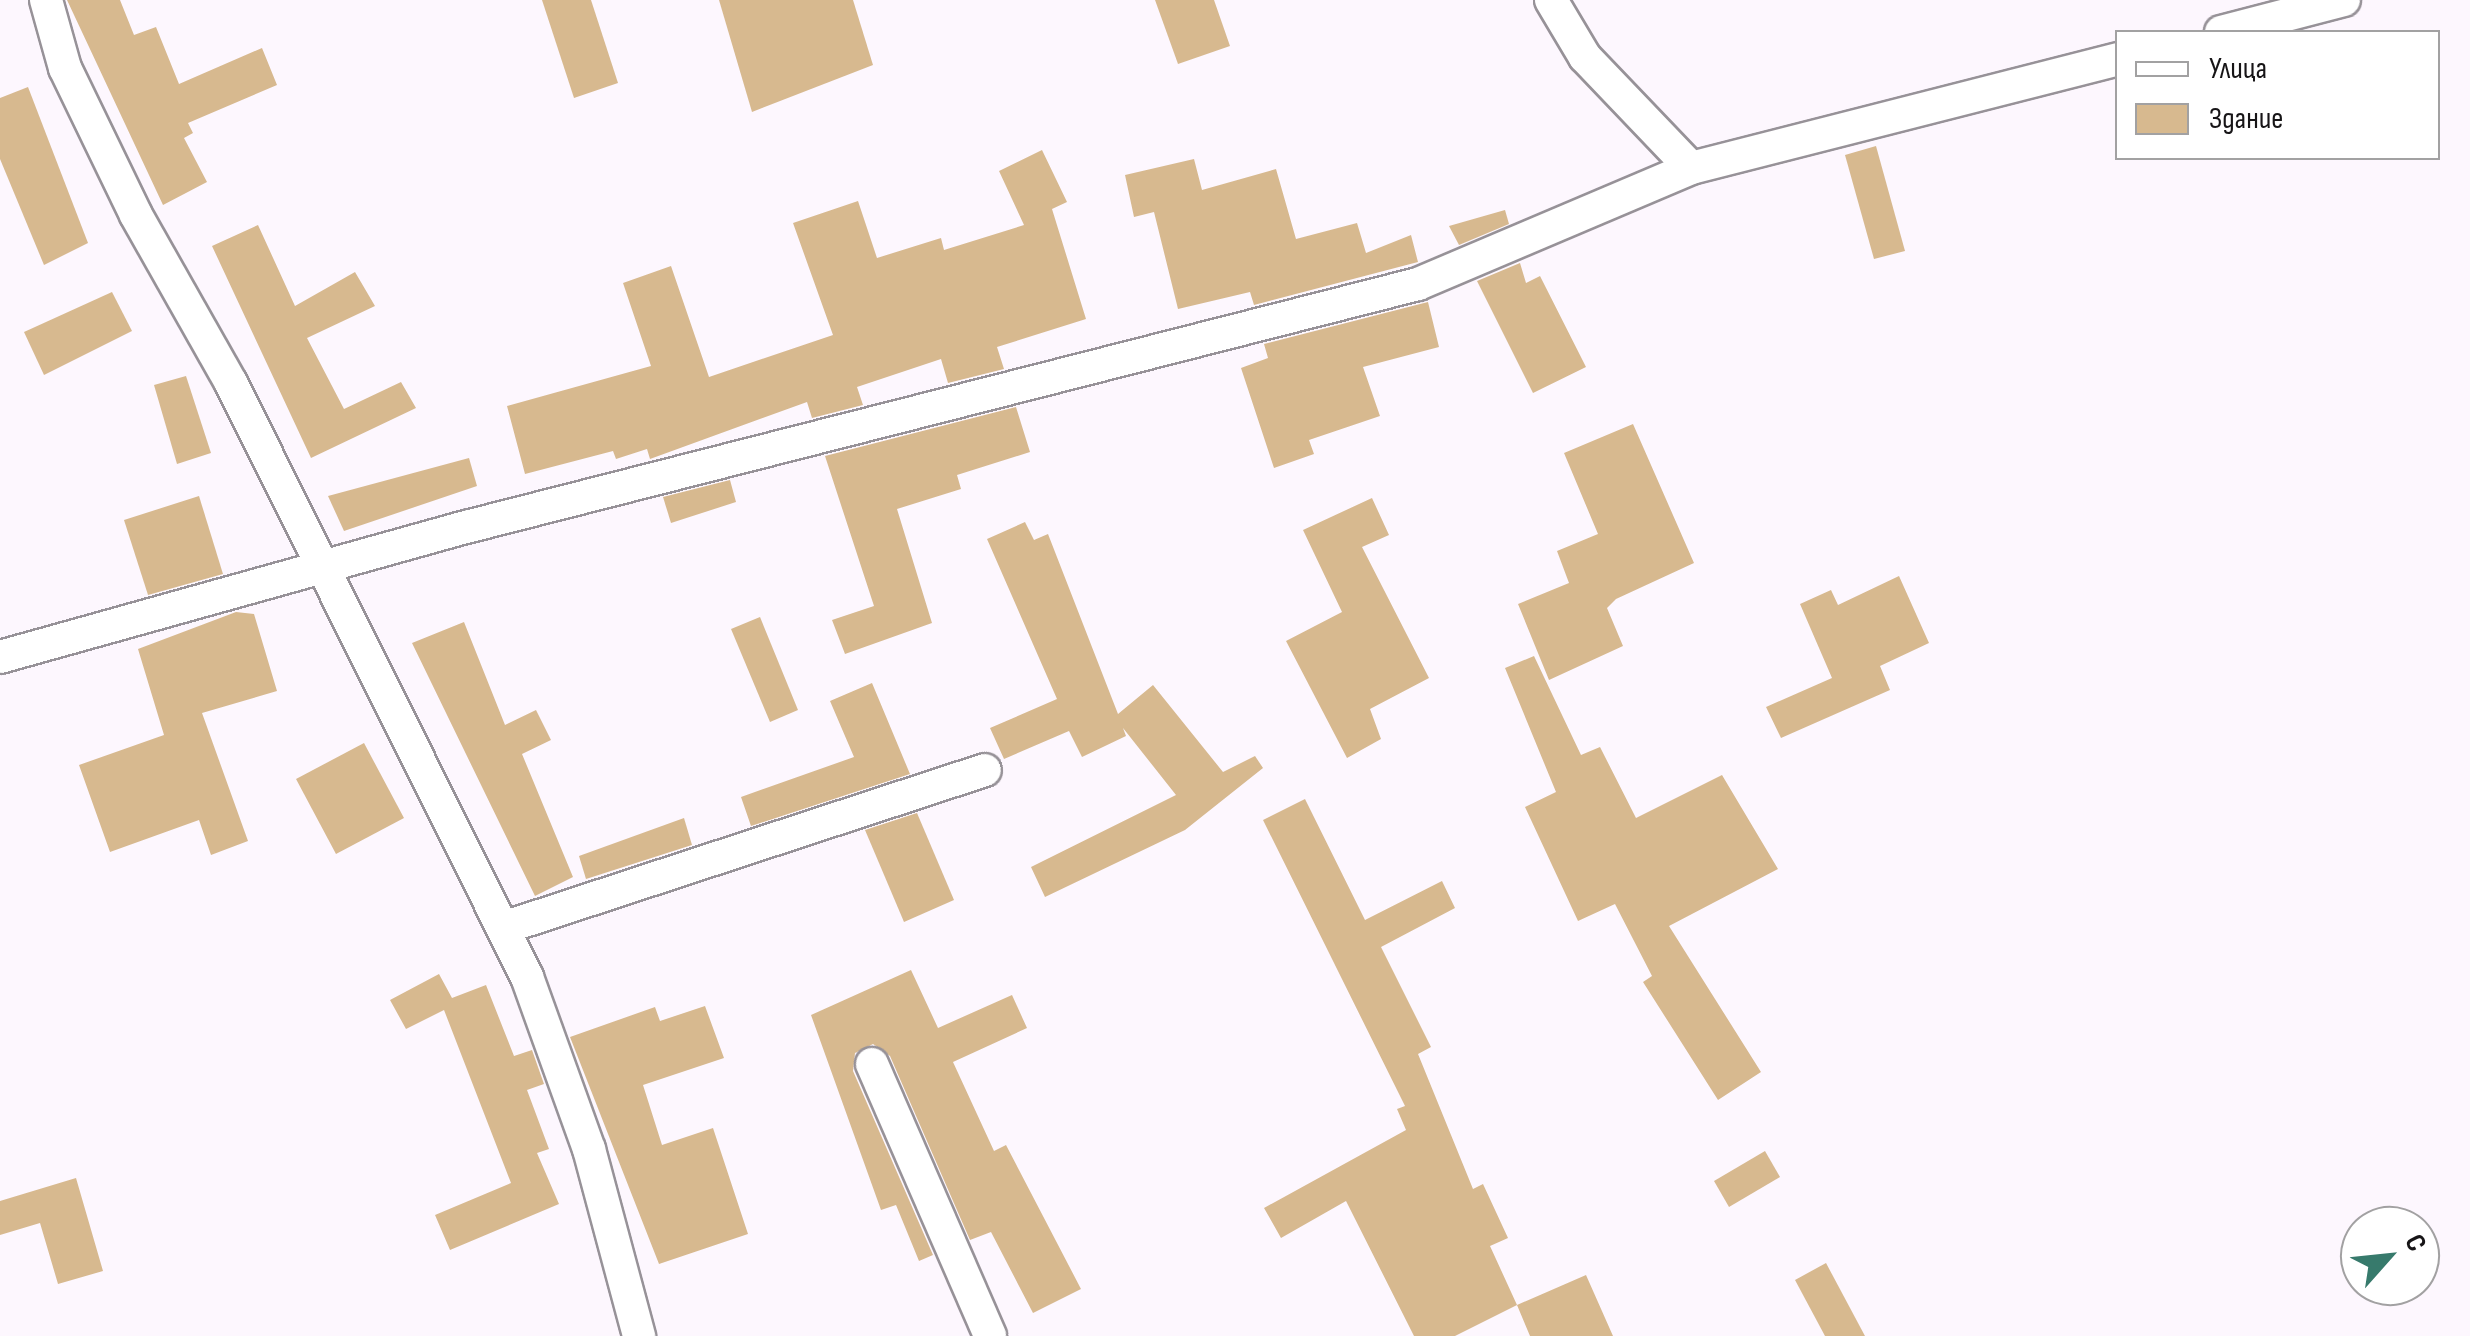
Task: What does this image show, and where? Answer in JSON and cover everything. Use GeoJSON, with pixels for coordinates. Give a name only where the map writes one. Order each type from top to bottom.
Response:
{"type":"FeatureCollection","features":[{"type":"Feature","properties":{"kind":"street"},"geometry":{"type":"LineString","coordinates":[[46,0],[65,68],[136,216],[322,568],[503,928],[589,1149],[639,1336]]}},
{"type":"Feature","properties":{"kind":"street"},"geometry":{"type":"LineString","coordinates":[[1551,0],[1585,58],[1691,168]]}},
{"type":"Feature","properties":{"kind":"street"},"geometry":{"type":"LineString","coordinates":[[2230,30],[2344,0]]}},
{"type":"Feature","properties":{"kind":"street"},"geometry":{"type":"LineString","coordinates":[[0,657],[322,568],[1418,284],[1691,168],[2115,59]]}},
{"type":"Feature","properties":{"kind":"street"},"geometry":{"type":"LineString","coordinates":[[503,928],[986,770]]}},
{"type":"Feature","properties":{"kind":"street"},"geometry":{"type":"LineString","coordinates":[[872,1064],[990,1336]]}},
{"type":"Feature","properties":{"kind":"building"},"geometry":{"type":"Polygon","coordinates":[[[67,0],[120,0],[134,35],[156,27],[179,84],[262,48],[277,85],[188,123],[193,133],[184,138],[207,182],[163,205],[67,0]]]}},
{"type":"Feature","properties":{"kind":"building"},"geometry":{"type":"Polygon","coordinates":[[[542,0],[591,0],[618,83],[574,98],[542,0]]]}},
{"type":"Feature","properties":{"kind":"building"},"geometry":{"type":"Polygon","coordinates":[[[719,0],[853,0],[873,65],[752,112],[719,0]]]}},
{"type":"Feature","properties":{"kind":"building"},"geometry":{"type":"Polygon","coordinates":[[[1155,0],[1214,0],[1230,46],[1178,64],[1155,0]]]}},
{"type":"Feature","properties":{"kind":"building"},"geometry":{"type":"Polygon","coordinates":[[[28,87],[88,243],[44,265],[0,159],[0,98],[28,87]]]}},
{"type":"Feature","properties":{"kind":"building"},"geometry":{"type":"Polygon","coordinates":[[[1876,146],[1905,251],[1874,259],[1845,155],[1876,146]]]}},
{"type":"Feature","properties":{"kind":"building"},"geometry":{"type":"Polygon","coordinates":[[[1042,150],[1067,202],[1052,209],[1086,319],[997,347],[1004,369],[948,383],[941,359],[857,387],[863,405],[812,418],[807,402],[650,459],[647,449],[616,459],[613,451],[525,474],[507,406],[651,366],[623,283],[671,266],[709,377],[833,335],[793,223],[858,201],[877,258],[941,238],[944,250],[1024,225],[999,171],[1042,150]]]}},
{"type":"Feature","properties":{"kind":"building"},"geometry":{"type":"Polygon","coordinates":[[[1194,159],[1202,190],[1276,169],[1296,239],[1357,223],[1366,253],[1411,235],[1418,262],[1254,305],[1250,292],[1178,309],[1154,212],[1134,217],[1125,175],[1194,159]]]}},
{"type":"Feature","properties":{"kind":"building"},"geometry":{"type":"Polygon","coordinates":[[[1505,210],[1509,224],[1459,245],[1449,226],[1505,210]]]}},
{"type":"Feature","properties":{"kind":"building"},"geometry":{"type":"Polygon","coordinates":[[[258,225],[295,306],[355,272],[375,306],[307,338],[344,409],[401,382],[416,408],[311,458],[212,246],[258,225]]]}},
{"type":"Feature","properties":{"kind":"building"},"geometry":{"type":"Polygon","coordinates":[[[1520,263],[1526,283],[1540,276],[1586,367],[1533,393],[1477,281],[1520,263]]]}},
{"type":"Feature","properties":{"kind":"building"},"geometry":{"type":"Polygon","coordinates":[[[112,292],[132,331],[44,375],[24,332],[112,292]]]}},
{"type":"Feature","properties":{"kind":"building"},"geometry":{"type":"Polygon","coordinates":[[[1428,302],[1439,347],[1363,367],[1380,416],[1309,440],[1314,454],[1274,468],[1241,368],[1268,358],[1264,344],[1428,302]]]}},
{"type":"Feature","properties":{"kind":"building"},"geometry":{"type":"Polygon","coordinates":[[[186,376],[211,453],[177,464],[154,385],[186,376]]]}},
{"type":"Feature","properties":{"kind":"building"},"geometry":{"type":"Polygon","coordinates":[[[1016,407],[1030,452],[957,475],[961,489],[897,509],[932,623],[845,654],[832,620],[874,606],[825,456],[1016,407]]]}},
{"type":"Feature","properties":{"kind":"building"},"geometry":{"type":"Polygon","coordinates":[[[1633,424],[1694,563],[1616,599],[1607,608],[1623,646],[1549,680],[1518,604],[1569,583],[1557,551],[1598,534],[1564,453],[1633,424]]]}},
{"type":"Feature","properties":{"kind":"building"},"geometry":{"type":"Polygon","coordinates":[[[469,458],[477,486],[344,531],[328,496],[469,458]]]}},
{"type":"Feature","properties":{"kind":"building"},"geometry":{"type":"Polygon","coordinates":[[[730,480],[736,502],[671,523],[663,497],[730,480]]]}},
{"type":"Feature","properties":{"kind":"building"},"geometry":{"type":"Polygon","coordinates":[[[199,496],[223,574],[148,595],[124,520],[199,496]]]}},
{"type":"Feature","properties":{"kind":"building"},"geometry":{"type":"Polygon","coordinates":[[[1372,498],[1389,535],[1362,547],[1429,678],[1370,709],[1381,739],[1347,758],[1286,641],[1342,612],[1303,530],[1372,498]]]}},
{"type":"Feature","properties":{"kind":"building"},"geometry":{"type":"Polygon","coordinates":[[[1025,522],[1034,540],[1048,534],[1118,714],[1153,685],[1223,772],[1255,756],[1263,768],[1185,830],[1045,897],[1031,867],[1176,795],[1123,728],[1126,736],[1082,757],[1069,731],[1004,759],[990,728],[1057,699],[987,539],[1025,522]]]}},
{"type":"Feature","properties":{"kind":"building"},"geometry":{"type":"Polygon","coordinates":[[[1899,576],[1929,643],[1880,666],[1890,690],[1781,738],[1766,707],[1832,678],[1800,604],[1831,590],[1838,605],[1899,576]]]}},
{"type":"Feature","properties":{"kind":"building"},"geometry":{"type":"Polygon","coordinates":[[[236,612],[254,614],[277,691],[202,713],[248,841],[211,855],[199,820],[110,852],[79,765],[164,735],[138,649],[236,612]]]}},
{"type":"Feature","properties":{"kind":"building"},"geometry":{"type":"Polygon","coordinates":[[[760,617],[798,710],[770,722],[731,629],[760,617]]]}},
{"type":"Feature","properties":{"kind":"building"},"geometry":{"type":"Polygon","coordinates":[[[464,622],[505,725],[536,710],[551,740],[522,754],[573,877],[535,896],[412,643],[464,622]]]}},
{"type":"Feature","properties":{"kind":"building"},"geometry":{"type":"Polygon","coordinates":[[[1534,656],[1581,755],[1600,747],[1636,818],[1722,775],[1778,869],[1669,926],[1761,1072],[1718,1100],[1643,982],[1652,976],[1615,904],[1578,921],[1525,807],[1556,792],[1505,668],[1534,656]]]}},
{"type":"Feature","properties":{"kind":"building"},"geometry":{"type":"Polygon","coordinates":[[[872,683],[910,774],[751,826],[741,797],[854,757],[830,701],[872,683]]]}},
{"type":"Feature","properties":{"kind":"building"},"geometry":{"type":"Polygon","coordinates":[[[364,743],[404,818],[336,854],[296,779],[364,743]]]}},
{"type":"Feature","properties":{"kind":"building"},"geometry":{"type":"Polygon","coordinates":[[[1305,799],[1365,920],[1442,881],[1455,908],[1381,947],[1431,1047],[1418,1054],[1473,1189],[1483,1184],[1508,1238],[1490,1246],[1517,1305],[1455,1336],[1414,1336],[1346,1201],[1281,1238],[1264,1208],[1406,1130],[1397,1109],[1405,1106],[1263,820],[1305,799]]]}},
{"type":"Feature","properties":{"kind":"building"},"geometry":{"type":"Polygon","coordinates":[[[917,813],[954,900],[904,922],[865,830],[917,813]]]}},
{"type":"Feature","properties":{"kind":"building"},"geometry":{"type":"Polygon","coordinates":[[[684,818],[692,845],[586,879],[579,856],[684,818]]]}},
{"type":"Feature","properties":{"kind":"building"},"geometry":{"type":"Polygon","coordinates":[[[911,970],[938,1028],[1012,995],[1027,1028],[953,1062],[994,1151],[1006,1145],[1081,1289],[1033,1313],[991,1232],[970,1240],[890,1056],[873,1044],[855,1053],[853,1071],[933,1255],[919,1261],[896,1205],[881,1210],[811,1015],[911,970]]]}},
{"type":"Feature","properties":{"kind":"building"},"geometry":{"type":"Polygon","coordinates":[[[439,974],[452,998],[486,985],[514,1056],[532,1050],[544,1084],[527,1090],[549,1149],[537,1153],[559,1204],[450,1250],[435,1215],[511,1183],[444,1010],[406,1029],[390,1000],[439,974]]]}},
{"type":"Feature","properties":{"kind":"building"},"geometry":{"type":"Polygon","coordinates":[[[705,1006],[724,1058],[643,1085],[662,1145],[713,1128],[748,1234],[659,1264],[570,1037],[655,1007],[660,1021],[705,1006]]]}},
{"type":"Feature","properties":{"kind":"building"},"geometry":{"type":"Polygon","coordinates":[[[1765,1151],[1780,1177],[1729,1207],[1714,1181],[1765,1151]]]}},
{"type":"Feature","properties":{"kind":"building"},"geometry":{"type":"Polygon","coordinates":[[[76,1178],[103,1271],[58,1284],[40,1223],[0,1235],[0,1201],[76,1178]]]}},
{"type":"Feature","properties":{"kind":"building"},"geometry":{"type":"Polygon","coordinates":[[[1826,1263],[1865,1336],[1825,1336],[1795,1280],[1826,1263]]]}},
{"type":"Feature","properties":{"kind":"building"},"geometry":{"type":"Polygon","coordinates":[[[1586,1275],[1613,1336],[1530,1336],[1517,1305],[1586,1275]]]}}]}
